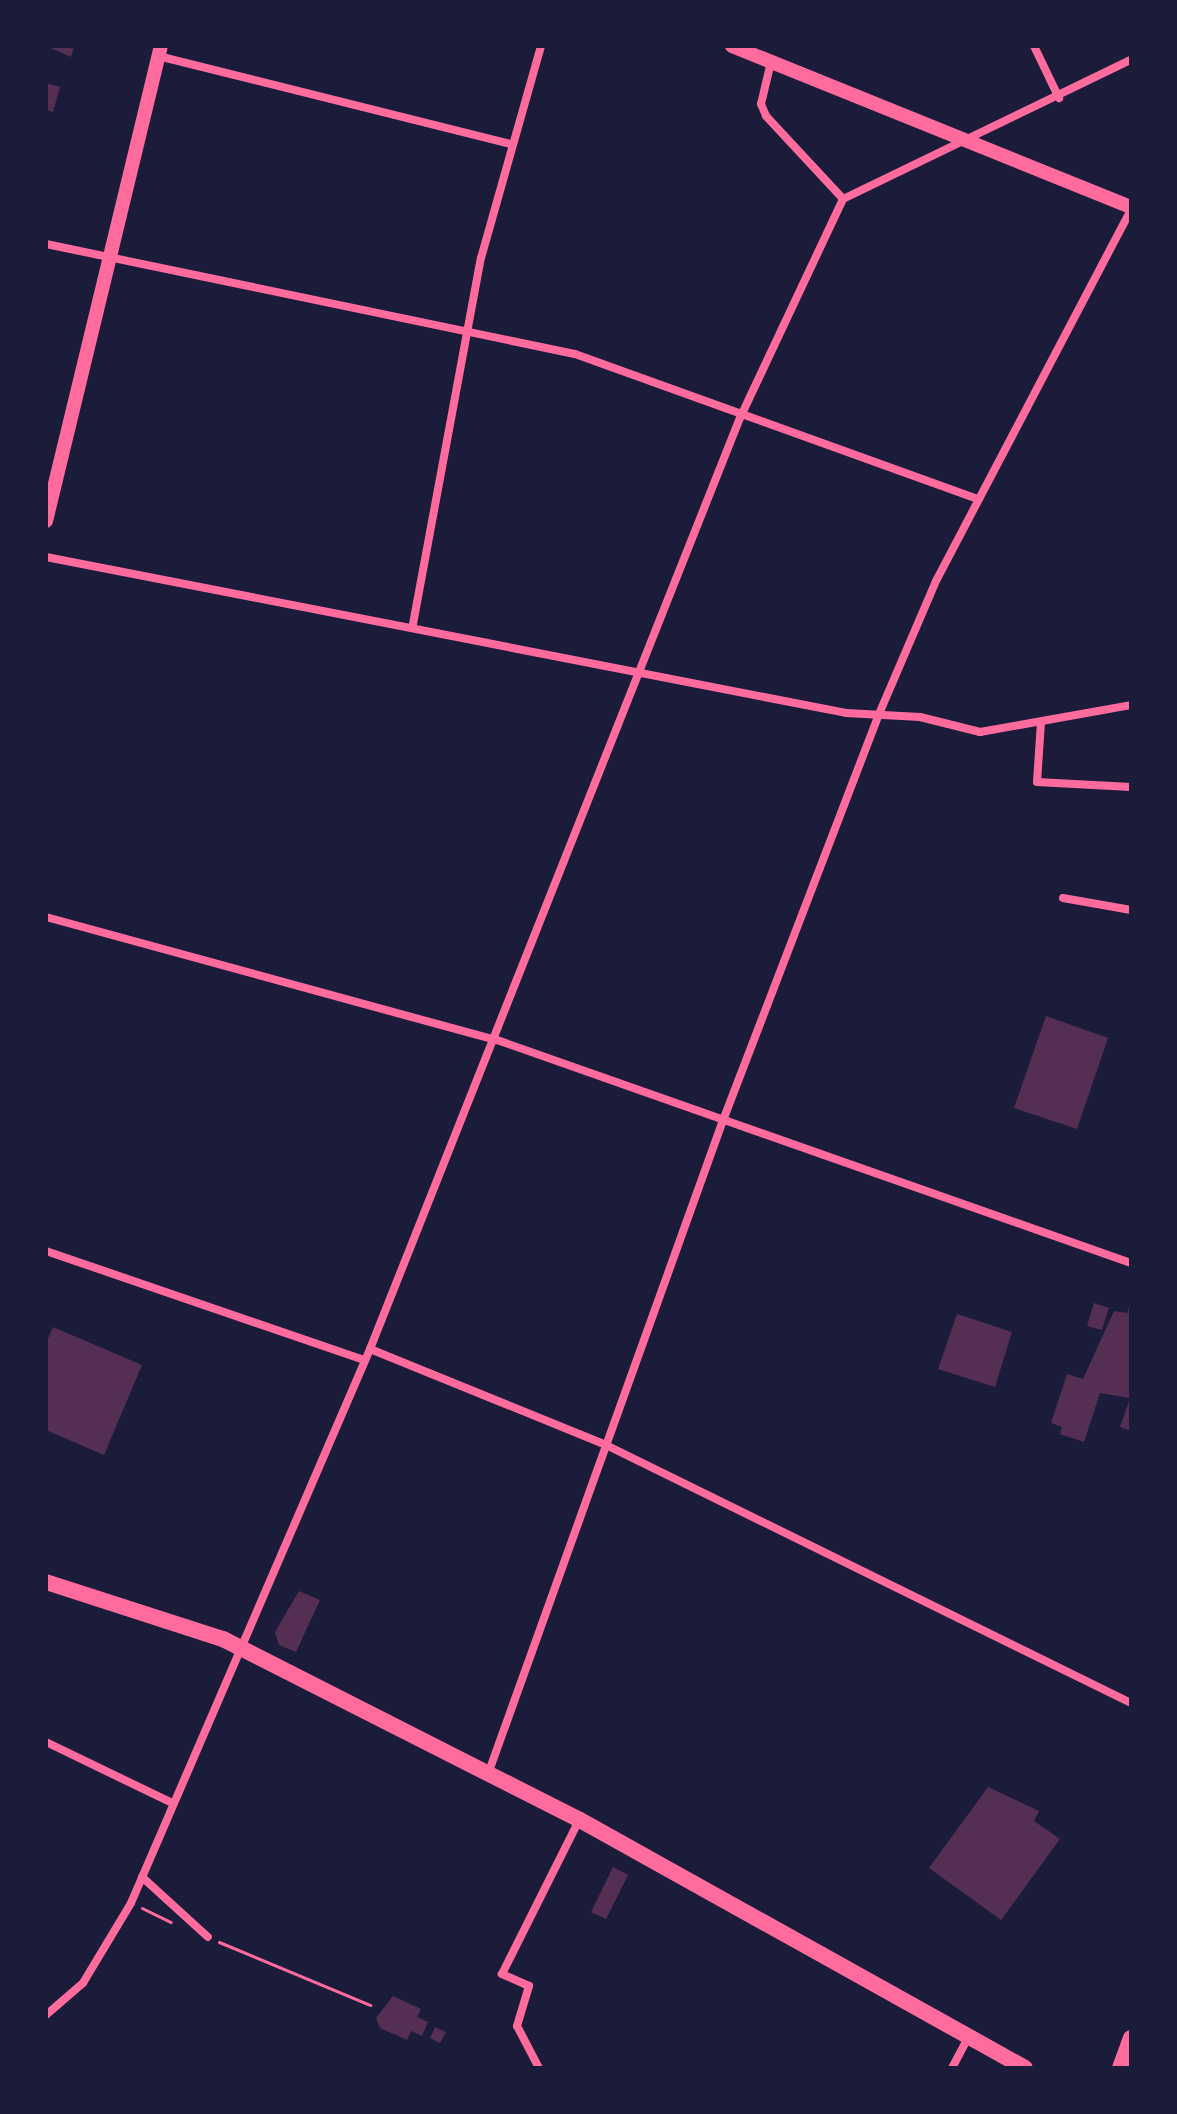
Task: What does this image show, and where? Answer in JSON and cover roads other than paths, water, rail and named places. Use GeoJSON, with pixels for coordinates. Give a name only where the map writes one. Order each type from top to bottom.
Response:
{"type":"FeatureCollection","features":[{"type":"Feature","properties":{"kind":"main road"},"geometry":{"type":"LineString","coordinates":[[732,46],[1131,209]]}},
{"type":"Feature","properties":{"kind":"main road"},"geometry":{"type":"LineString","coordinates":[[46,521],[159,51]]}},
{"type":"Feature","properties":{"kind":"main road"},"geometry":{"type":"LineString","coordinates":[[46,1582],[242,1648],[580,1820],[1025,2068]]}},
{"type":"Feature","properties":{"kind":"main road"},"geometry":{"type":"LineString","coordinates":[[1120,2068],[1131,2038]]}},
{"type":"Feature","properties":{"kind":"street"},"geometry":{"type":"LineString","coordinates":[[413,624],[467,329],[510,144],[541,46]]}},
{"type":"Feature","properties":{"kind":"street"},"geometry":{"type":"LineString","coordinates":[[1034,46],[1059,98]]}},
{"type":"Feature","properties":{"kind":"street"},"geometry":{"type":"LineString","coordinates":[[159,51],[510,144]]}},
{"type":"Feature","properties":{"kind":"street"},"geometry":{"type":"LineString","coordinates":[[46,2015],[83,1983],[131,1903],[370,1349],[497,1040],[740,418],[843,199],[962,139],[1059,98],[1131,60]]}},
{"type":"Feature","properties":{"kind":"street"},"geometry":{"type":"LineString","coordinates":[[771,62],[761,104],[766,116],[843,199]]}},
{"type":"Feature","properties":{"kind":"street"},"geometry":{"type":"LineString","coordinates":[[488,1775],[722,1123],[879,714],[978,499],[1131,209]]}},
{"type":"Feature","properties":{"kind":"street"},"geometry":{"type":"LineString","coordinates":[[46,244],[467,329],[575,354],[740,418],[978,499]]}},
{"type":"Feature","properties":{"kind":"street"},"geometry":{"type":"LineString","coordinates":[[46,557],[980,732],[1131,705]]}},
{"type":"Feature","properties":{"kind":"street"},"geometry":{"type":"LineString","coordinates":[[1041,722],[1037,782],[1131,787]]}},
{"type":"Feature","properties":{"kind":"street"},"geometry":{"type":"LineString","coordinates":[[1063,898],[1131,910]]}},
{"type":"Feature","properties":{"kind":"street"},"geometry":{"type":"LineString","coordinates":[[46,917],[497,1040],[722,1123],[1131,1263]]}},
{"type":"Feature","properties":{"kind":"street"},"geometry":{"type":"LineString","coordinates":[[46,1251],[365,1360]]}},
{"type":"Feature","properties":{"kind":"street"},"geometry":{"type":"LineString","coordinates":[[370,1349],[606,1445],[1131,1703]]}},
{"type":"Feature","properties":{"kind":"street"},"geometry":{"type":"LineString","coordinates":[[46,1742],[172,1803]]}},
{"type":"Feature","properties":{"kind":"street"},"geometry":{"type":"LineString","coordinates":[[539,2068],[517,2026],[529,1986],[502,1974],[580,1820]]}},
{"type":"Feature","properties":{"kind":"street"},"geometry":{"type":"LineString","coordinates":[[142,1877],[208,1937]]}},
{"type":"Feature","properties":{"kind":"street"},"geometry":{"type":"LineString","coordinates":[[952,2068],[969,2035]]}}]}
